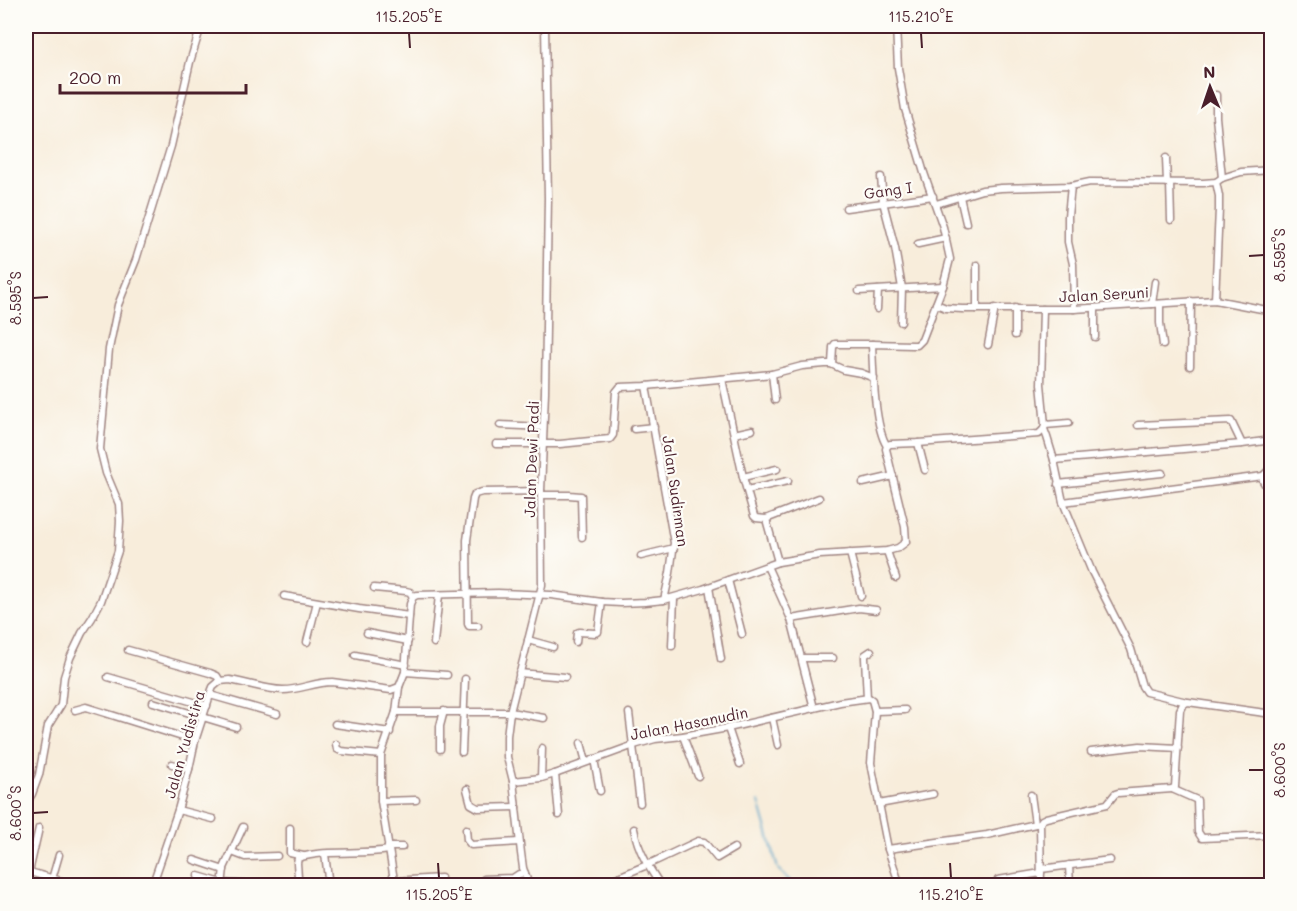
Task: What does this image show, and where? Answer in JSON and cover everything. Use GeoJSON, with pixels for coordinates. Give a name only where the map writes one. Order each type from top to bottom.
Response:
{"type":"FeatureCollection","features":[{"type":"Feature","properties":{"kind":"street"},"geometry":{"type":"LineString","coordinates":[[26,801],[32,794],[39,775],[48,726],[61,705],[64,677],[70,658],[101,601],[118,550],[120,521],[118,504],[100,449],[109,349],[118,304],[136,260],[171,146],[190,62],[201,26]]}},
{"type":"Feature","properties":{"kind":"street"},"geometry":{"type":"LineString","coordinates":[[525,26],[545,27]]}},
{"type":"Feature","properties":{"kind":"street"},"geometry":{"type":"LineString","coordinates":[[832,364],[835,344],[917,345],[925,334],[943,286],[950,259],[936,204],[908,122],[898,68],[896,26]]}},
{"type":"Feature","properties":{"kind":"street","name":"Jalan Dewi Padi"},"geometry":{"type":"LineString","coordinates":[[530,885],[525,873],[519,842],[513,781],[507,757],[507,736],[519,673],[542,585],[541,493],[548,198],[545,27]]}},
{"type":"Feature","properties":{"kind":"street"},"geometry":{"type":"LineString","coordinates":[[1215,300],[1220,209],[1216,95]]}},
{"type":"Feature","properties":{"kind":"street"},"geometry":{"type":"LineString","coordinates":[[1166,158],[1171,220]]}},
{"type":"Feature","properties":{"kind":"street"},"geometry":{"type":"LineString","coordinates":[[936,204],[982,190],[1001,188],[1071,186],[1090,182],[1169,183],[1219,180],[1241,172],[1272,170]]}},
{"type":"Feature","properties":{"kind":"street"},"geometry":{"type":"LineString","coordinates":[[881,177],[883,202],[902,288],[901,322]]}},
{"type":"Feature","properties":{"kind":"street"},"geometry":{"type":"LineString","coordinates":[[1071,186],[1068,242],[1072,264],[1074,309]]}},
{"type":"Feature","properties":{"kind":"street","name":"Gang I"},"geometry":{"type":"LineString","coordinates":[[846,208],[933,196]]}},
{"type":"Feature","properties":{"kind":"street"},"geometry":{"type":"LineString","coordinates":[[960,197],[966,223]]}},
{"type":"Feature","properties":{"kind":"street"},"geometry":{"type":"LineString","coordinates":[[918,244],[946,238]]}},
{"type":"Feature","properties":{"kind":"street"},"geometry":{"type":"LineString","coordinates":[[977,265],[977,309]]}},
{"type":"Feature","properties":{"kind":"street"},"geometry":{"type":"LineString","coordinates":[[1152,304],[1155,282]]}},
{"type":"Feature","properties":{"kind":"street"},"geometry":{"type":"LineString","coordinates":[[859,291],[943,286]]}},
{"type":"Feature","properties":{"kind":"street"},"geometry":{"type":"LineString","coordinates":[[878,290],[878,309]]}},
{"type":"Feature","properties":{"kind":"street","name":"Jalan Seruni"},"geometry":{"type":"LineString","coordinates":[[936,304],[946,308],[1074,309],[1215,300],[1272,311]]}},
{"type":"Feature","properties":{"kind":"street"},"geometry":{"type":"LineString","coordinates":[[1190,366],[1191,301]]}},
{"type":"Feature","properties":{"kind":"street"},"geometry":{"type":"LineString","coordinates":[[1160,304],[1163,345]]}},
{"type":"Feature","properties":{"kind":"street"},"geometry":{"type":"LineString","coordinates":[[988,345],[995,308]]}},
{"type":"Feature","properties":{"kind":"street"},"geometry":{"type":"LineString","coordinates":[[1015,308],[1015,335]]}},
{"type":"Feature","properties":{"kind":"street"},"geometry":{"type":"LineString","coordinates":[[1095,308],[1095,337]]}},
{"type":"Feature","properties":{"kind":"street"},"geometry":{"type":"LineString","coordinates":[[1042,309],[1041,384],[1044,427],[1054,460],[1058,484],[1063,502],[1092,572],[1131,649],[1142,686],[1146,692],[1188,702],[1272,714]]}},
{"type":"Feature","properties":{"kind":"street"},"geometry":{"type":"LineString","coordinates":[[441,878],[394,884],[381,801],[381,755],[396,712],[399,687],[405,668],[410,604],[413,597],[417,595],[494,593],[569,597],[621,603],[664,600],[709,587],[778,562],[820,555],[887,551],[902,547],[906,539],[876,403],[872,344]]}},
{"type":"Feature","properties":{"kind":"street"},"geometry":{"type":"LineString","coordinates":[[496,444],[543,444],[610,439],[613,435],[620,387],[772,374],[802,366],[832,364],[844,370],[874,378]]}},
{"type":"Feature","properties":{"kind":"street"},"geometry":{"type":"LineString","coordinates":[[772,374],[775,400]]}},
{"type":"Feature","properties":{"kind":"street"},"geometry":{"type":"LineString","coordinates":[[722,379],[743,477],[754,516],[766,519],[819,498]]}},
{"type":"Feature","properties":{"kind":"street","name":"Jalan Sudirman"},"geometry":{"type":"LineString","coordinates":[[646,386],[674,548],[664,600]]}},
{"type":"Feature","properties":{"kind":"street"},"geometry":{"type":"LineString","coordinates":[[1138,425],[1231,421],[1242,444]]}},
{"type":"Feature","properties":{"kind":"street"},"geometry":{"type":"LineString","coordinates":[[887,446],[1039,434],[1044,427],[1069,423]]}},
{"type":"Feature","properties":{"kind":"street"},"geometry":{"type":"LineString","coordinates":[[500,425],[543,427]]}},
{"type":"Feature","properties":{"kind":"street"},"geometry":{"type":"LineString","coordinates":[[634,429],[654,427]]}},
{"type":"Feature","properties":{"kind":"street"},"geometry":{"type":"LineString","coordinates":[[734,434],[752,430]]}},
{"type":"Feature","properties":{"kind":"street"},"geometry":{"type":"LineString","coordinates":[[1054,460],[1272,440]]}},
{"type":"Feature","properties":{"kind":"street"},"geometry":{"type":"LineString","coordinates":[[918,444],[925,471]]}},
{"type":"Feature","properties":{"kind":"street"},"geometry":{"type":"LineString","coordinates":[[743,477],[777,469]]}},
{"type":"Feature","properties":{"kind":"street"},"geometry":{"type":"LineString","coordinates":[[1063,502],[1263,477],[1272,470]]}},
{"type":"Feature","properties":{"kind":"street"},"geometry":{"type":"LineString","coordinates":[[1058,484],[1162,473]]}},
{"type":"Feature","properties":{"kind":"street"},"geometry":{"type":"LineString","coordinates":[[863,483],[893,476]]}},
{"type":"Feature","properties":{"kind":"street"},"geometry":{"type":"LineString","coordinates":[[1263,477],[1266,486],[1272,488]]}},
{"type":"Feature","properties":{"kind":"street"},"geometry":{"type":"LineString","coordinates":[[747,490],[788,481]]}},
{"type":"Feature","properties":{"kind":"street"},"geometry":{"type":"LineString","coordinates":[[478,627],[468,625],[467,595],[467,540],[475,494],[482,492],[541,493],[581,496],[582,537]]}},
{"type":"Feature","properties":{"kind":"street"},"geometry":{"type":"LineString","coordinates":[[766,519],[778,562]]}},
{"type":"Feature","properties":{"kind":"street"},"geometry":{"type":"LineString","coordinates":[[641,556],[674,548]]}},
{"type":"Feature","properties":{"kind":"street"},"geometry":{"type":"LineString","coordinates":[[887,551],[896,578]]}},
{"type":"Feature","properties":{"kind":"street"},"geometry":{"type":"LineString","coordinates":[[850,553],[861,596]]}},
{"type":"Feature","properties":{"kind":"street"},"geometry":{"type":"LineString","coordinates":[[767,566],[791,619],[814,708]]}},
{"type":"Feature","properties":{"kind":"street"},"geometry":{"type":"LineString","coordinates":[[728,580],[742,634]]}},
{"type":"Feature","properties":{"kind":"street"},"geometry":{"type":"LineString","coordinates":[[709,587],[721,659]]}},
{"type":"Feature","properties":{"kind":"street"},"geometry":{"type":"LineString","coordinates":[[374,588],[406,591],[410,592],[413,597]]}},
{"type":"Feature","properties":{"kind":"street"},"geometry":{"type":"LineString","coordinates":[[434,643],[440,595]]}},
{"type":"Feature","properties":{"kind":"street"},"geometry":{"type":"LineString","coordinates":[[284,596],[410,616]]}},
{"type":"Feature","properties":{"kind":"street"},"geometry":{"type":"LineString","coordinates":[[672,646],[674,598]]}},
{"type":"Feature","properties":{"kind":"street"},"geometry":{"type":"LineString","coordinates":[[308,642],[317,602]]}},
{"type":"Feature","properties":{"kind":"street"},"geometry":{"type":"LineString","coordinates":[[576,642],[579,632],[598,632],[602,602]]}},
{"type":"Feature","properties":{"kind":"street"},"geometry":{"type":"LineString","coordinates":[[791,619],[859,608],[876,609]]}},
{"type":"Feature","properties":{"kind":"street"},"geometry":{"type":"LineString","coordinates":[[367,633],[408,641]]}},
{"type":"Feature","properties":{"kind":"street"},"geometry":{"type":"LineString","coordinates":[[528,640],[553,647]]}},
{"type":"Feature","properties":{"kind":"street"},"geometry":{"type":"LineString","coordinates":[[128,650],[210,673],[217,676],[220,681]]}},
{"type":"Feature","properties":{"kind":"street"},"geometry":{"type":"LineString","coordinates":[[871,651],[865,656],[870,699],[875,711],[871,763],[888,849],[900,885]]}},
{"type":"Feature","properties":{"kind":"street"},"geometry":{"type":"LineString","coordinates":[[356,655],[405,668],[447,675]]}},
{"type":"Feature","properties":{"kind":"street"},"geometry":{"type":"LineString","coordinates":[[802,658],[833,658]]}},
{"type":"Feature","properties":{"kind":"street"},"geometry":{"type":"LineString","coordinates":[[519,673],[565,677]]}},
{"type":"Feature","properties":{"kind":"street"},"geometry":{"type":"LineString","coordinates":[[108,677],[207,706]]}},
{"type":"Feature","properties":{"kind":"street"},"geometry":{"type":"LineString","coordinates":[[462,753],[465,679]]}},
{"type":"Feature","properties":{"kind":"street","name":"Jalan Yudistira"},"geometry":{"type":"LineString","coordinates":[[152,885],[178,810],[195,741],[210,695],[213,687],[220,681],[230,680],[281,690],[332,682],[391,690],[399,687]]}},
{"type":"Feature","properties":{"kind":"street"},"geometry":{"type":"LineString","coordinates":[[210,695],[277,714]]}},
{"type":"Feature","properties":{"kind":"street","name":"Jalan Hasanudin"},"geometry":{"type":"LineString","coordinates":[[513,781],[555,774],[655,739],[728,728],[840,702],[870,699]]}},
{"type":"Feature","properties":{"kind":"street"},"geometry":{"type":"LineString","coordinates":[[153,702],[236,727]]}},
{"type":"Feature","properties":{"kind":"street"},"geometry":{"type":"LineString","coordinates":[[1172,789],[1175,787],[1180,710],[1183,704],[1188,702]]}},
{"type":"Feature","properties":{"kind":"street"},"geometry":{"type":"LineString","coordinates":[[75,710],[86,707],[195,741]]}},
{"type":"Feature","properties":{"kind":"street"},"geometry":{"type":"LineString","coordinates":[[875,711],[906,710]]}},
{"type":"Feature","properties":{"kind":"street"},"geometry":{"type":"LineString","coordinates":[[440,749],[440,726],[444,711]]}},
{"type":"Feature","properties":{"kind":"street"},"geometry":{"type":"LineString","coordinates":[[396,712],[510,712],[544,718]]}},
{"type":"Feature","properties":{"kind":"street"},"geometry":{"type":"LineString","coordinates":[[629,713],[640,803]]}},
{"type":"Feature","properties":{"kind":"street"},"geometry":{"type":"LineString","coordinates":[[772,718],[778,745]]}},
{"type":"Feature","properties":{"kind":"street"},"geometry":{"type":"LineString","coordinates":[[335,724],[390,732]]}},
{"type":"Feature","properties":{"kind":"street"},"geometry":{"type":"LineString","coordinates":[[728,728],[740,764]]}},
{"type":"Feature","properties":{"kind":"street"},"geometry":{"type":"LineString","coordinates":[[683,736],[698,776]]}},
{"type":"Feature","properties":{"kind":"street"},"geometry":{"type":"LineString","coordinates":[[581,743],[586,762]]}},
{"type":"Feature","properties":{"kind":"street"},"geometry":{"type":"LineString","coordinates":[[336,744],[337,749],[341,751],[381,755]]}},
{"type":"Feature","properties":{"kind":"street"},"geometry":{"type":"LineString","coordinates":[[1091,752],[1140,746],[1178,748]]}},
{"type":"Feature","properties":{"kind":"street"},"geometry":{"type":"LineString","coordinates":[[541,778],[542,748]]}},
{"type":"Feature","properties":{"kind":"street"},"geometry":{"type":"LineString","coordinates":[[594,759],[600,791]]}},
{"type":"Feature","properties":{"kind":"street"},"geometry":{"type":"LineString","coordinates":[[172,764],[189,769]]}},
{"type":"Feature","properties":{"kind":"street"},"geometry":{"type":"LineString","coordinates":[[555,774],[559,815]]}},
{"type":"Feature","properties":{"kind":"street"},"geometry":{"type":"LineString","coordinates":[[467,789],[471,804],[478,808],[516,807]]}},
{"type":"Feature","properties":{"kind":"street"},"geometry":{"type":"LineString","coordinates":[[888,849],[987,835],[1037,824],[1046,818],[1107,804],[1118,793],[1172,789],[1197,800],[1198,832],[1202,838],[1272,835]]}},
{"type":"Feature","properties":{"kind":"street"},"geometry":{"type":"LineString","coordinates":[[879,804],[933,794]]}},
{"type":"Feature","properties":{"kind":"street"},"geometry":{"type":"LineString","coordinates":[[1031,795],[1037,824],[1041,885]]}},
{"type":"Feature","properties":{"kind":"street"},"geometry":{"type":"LineString","coordinates":[[381,801],[416,800]]}},
{"type":"Feature","properties":{"kind":"street"},"geometry":{"type":"LineString","coordinates":[[178,810],[213,819]]}},
{"type":"Feature","properties":{"kind":"street"},"geometry":{"type":"LineString","coordinates":[[222,884],[224,870],[243,827]]}},
{"type":"Feature","properties":{"kind":"street"},"geometry":{"type":"LineString","coordinates":[[39,828],[27,871],[79,885]]}},
{"type":"Feature","properties":{"kind":"street"},"geometry":{"type":"LineString","coordinates":[[290,828],[290,853],[305,856]]}},
{"type":"Feature","properties":{"kind":"street"},"geometry":{"type":"LineString","coordinates":[[466,829],[467,840],[471,845],[519,842]]}},
{"type":"Feature","properties":{"kind":"street"},"geometry":{"type":"LineString","coordinates":[[634,830],[647,865],[661,885]]}},
{"type":"Feature","properties":{"kind":"street"},"geometry":{"type":"LineString","coordinates":[[597,885],[701,841],[717,858],[734,848]]}},
{"type":"Feature","properties":{"kind":"street"},"geometry":{"type":"LineString","coordinates":[[298,877],[298,858],[402,847]]}},
{"type":"Feature","properties":{"kind":"street"},"geometry":{"type":"LineString","coordinates":[[232,852],[245,857],[277,856]]}},
{"type":"Feature","properties":{"kind":"street"},"geometry":{"type":"LineString","coordinates":[[325,854],[329,885]]}},
{"type":"Feature","properties":{"kind":"street"},"geometry":{"type":"LineString","coordinates":[[52,879],[59,855]]}},
{"type":"Feature","properties":{"kind":"street"},"geometry":{"type":"LineString","coordinates":[[195,860],[224,870]]}},
{"type":"Feature","properties":{"kind":"street"},"geometry":{"type":"LineString","coordinates":[[999,880],[1069,865],[1110,860]]}},
{"type":"Feature","properties":{"kind":"street"},"geometry":{"type":"LineString","coordinates":[[1069,865],[1071,885]]}},
{"type":"Feature","properties":{"kind":"street"},"geometry":{"type":"LineString","coordinates":[[484,879],[513,878],[525,873]]}},
{"type":"Feature","properties":{"kind":"street"},"geometry":{"type":"LineString","coordinates":[[198,876],[222,884],[255,885]]}},
{"type":"Feature","properties":{"kind":"waterway"},"geometry":{"type":"LineString","coordinates":[[759,802],[778,869],[796,886]]}}]}
